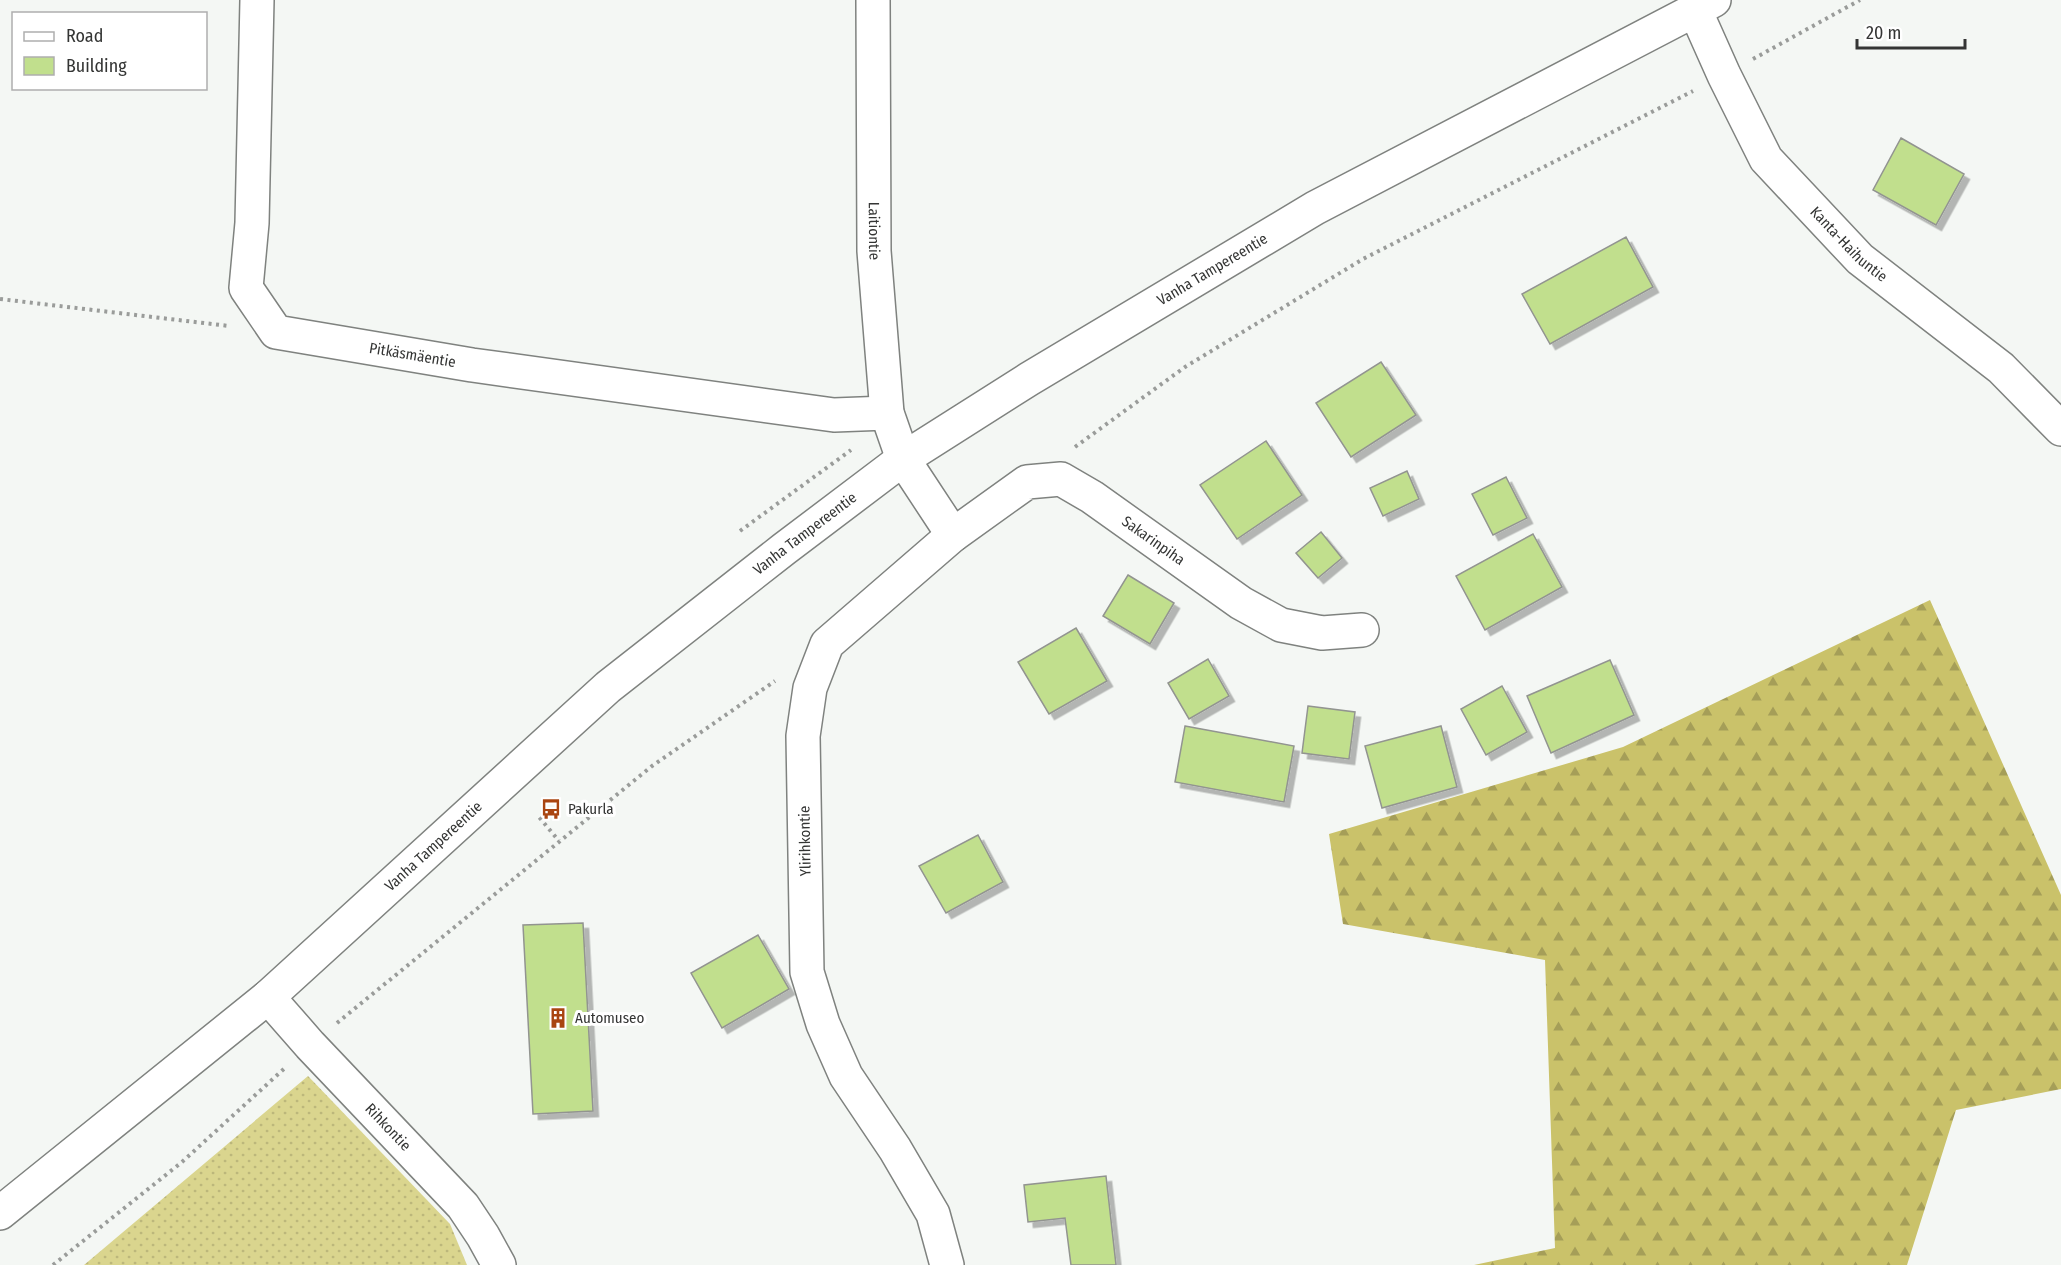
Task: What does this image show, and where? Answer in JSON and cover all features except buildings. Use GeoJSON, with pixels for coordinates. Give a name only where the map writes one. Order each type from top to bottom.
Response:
{"type":"FeatureCollection","features":[{"type":"Feature","properties":{"kind":"street"},"geometry":{"type":"LineString","coordinates":[[257,0],[252,223],[246,288],[276,332]]}},
{"type":"Feature","properties":{"kind":"street","name":"Laitiontie"},"geometry":{"type":"LineString","coordinates":[[873,0],[874,251],[889,417],[903,459]]}},
{"type":"Feature","properties":{"kind":"street","name":"Kanta-Haihuntie"},"geometry":{"type":"LineString","coordinates":[[1705,5],[1724,75],[1766,159],[1860,259],[2001,368],[2061,429]]}},
{"type":"Feature","properties":{"kind":"street","name":"Vanha Tampereentie"},"geometry":{"type":"LineString","coordinates":[[0,1213],[268,996],[608,687],[903,459],[1029,379],[1315,208],[1705,5]]}},
{"type":"Feature","properties":{"kind":"street","name":"Pitkäsmäentie"},"geometry":{"type":"LineString","coordinates":[[276,332],[472,364],[834,415],[889,417]]}},
{"type":"Feature","properties":{"kind":"street"},"geometry":{"type":"LineString","coordinates":[[903,459],[953,535]]}},
{"type":"Feature","properties":{"kind":"street","name":"Sakarinpiha"},"geometry":{"type":"LineString","coordinates":[[953,535],[1027,482],[1061,479],[1092,497],[1241,603],[1281,625],[1322,633],[1362,630]]}},
{"type":"Feature","properties":{"kind":"street","name":"Ylirihkontie"},"geometry":{"type":"LineString","coordinates":[[947,1265],[933,1214],[895,1149],[846,1076],[823,1024],[807,972],[803,736],[810,688],[827,644],[953,535]]}},
{"type":"Feature","properties":{"kind":"street","name":"Rihkontie"},"geometry":{"type":"LineString","coordinates":[[268,996],[310,1045],[463,1206],[499,1265]]}},
{"type":"Feature","properties":{"kind":"path"},"geometry":{"type":"LineString","coordinates":[[1073,448],[1185,367],[1364,259],[1724,75],[1860,0]]}},
{"type":"Feature","properties":{"kind":"path"},"geometry":{"type":"LineString","coordinates":[[0,299],[276,332]]}},
{"type":"Feature","properties":{"kind":"path"},"geometry":{"type":"LineString","coordinates":[[740,531],[889,417]]}},
{"type":"Feature","properties":{"kind":"path"},"geometry":{"type":"LineString","coordinates":[[53,1265],[182,1162],[310,1045],[651,766],[778,678]]}},
{"type":"Feature","properties":{"kind":"path"},"geometry":{"type":"LineString","coordinates":[[551,809],[540,817],[559,841]]}},
{"type":"Feature","properties":{"kind":"shaded area"},"geometry":{"type":"Polygon","coordinates":[[[308,1076],[450,1224],[467,1265],[84,1265],[308,1076]]]}},
{"type":"Feature","properties":{"kind":"green space"},"geometry":{"type":"Polygon","coordinates":[[[1930,600],[2061,895],[2061,1089],[1956,1110],[1907,1265],[1474,1265],[1555,1248],[1545,960],[1343,924],[1329,834],[1623,747],[1930,600]]]}},
{"type":"Feature","properties":{"kind":"place","name":"Pakurla"},"geometry":{"type":"Point","coordinates":[551,809]}},
{"type":"Feature","properties":{"kind":"place","name":"Automuseo"},"geometry":{"type":"Point","coordinates":[558,1018]}}]}
